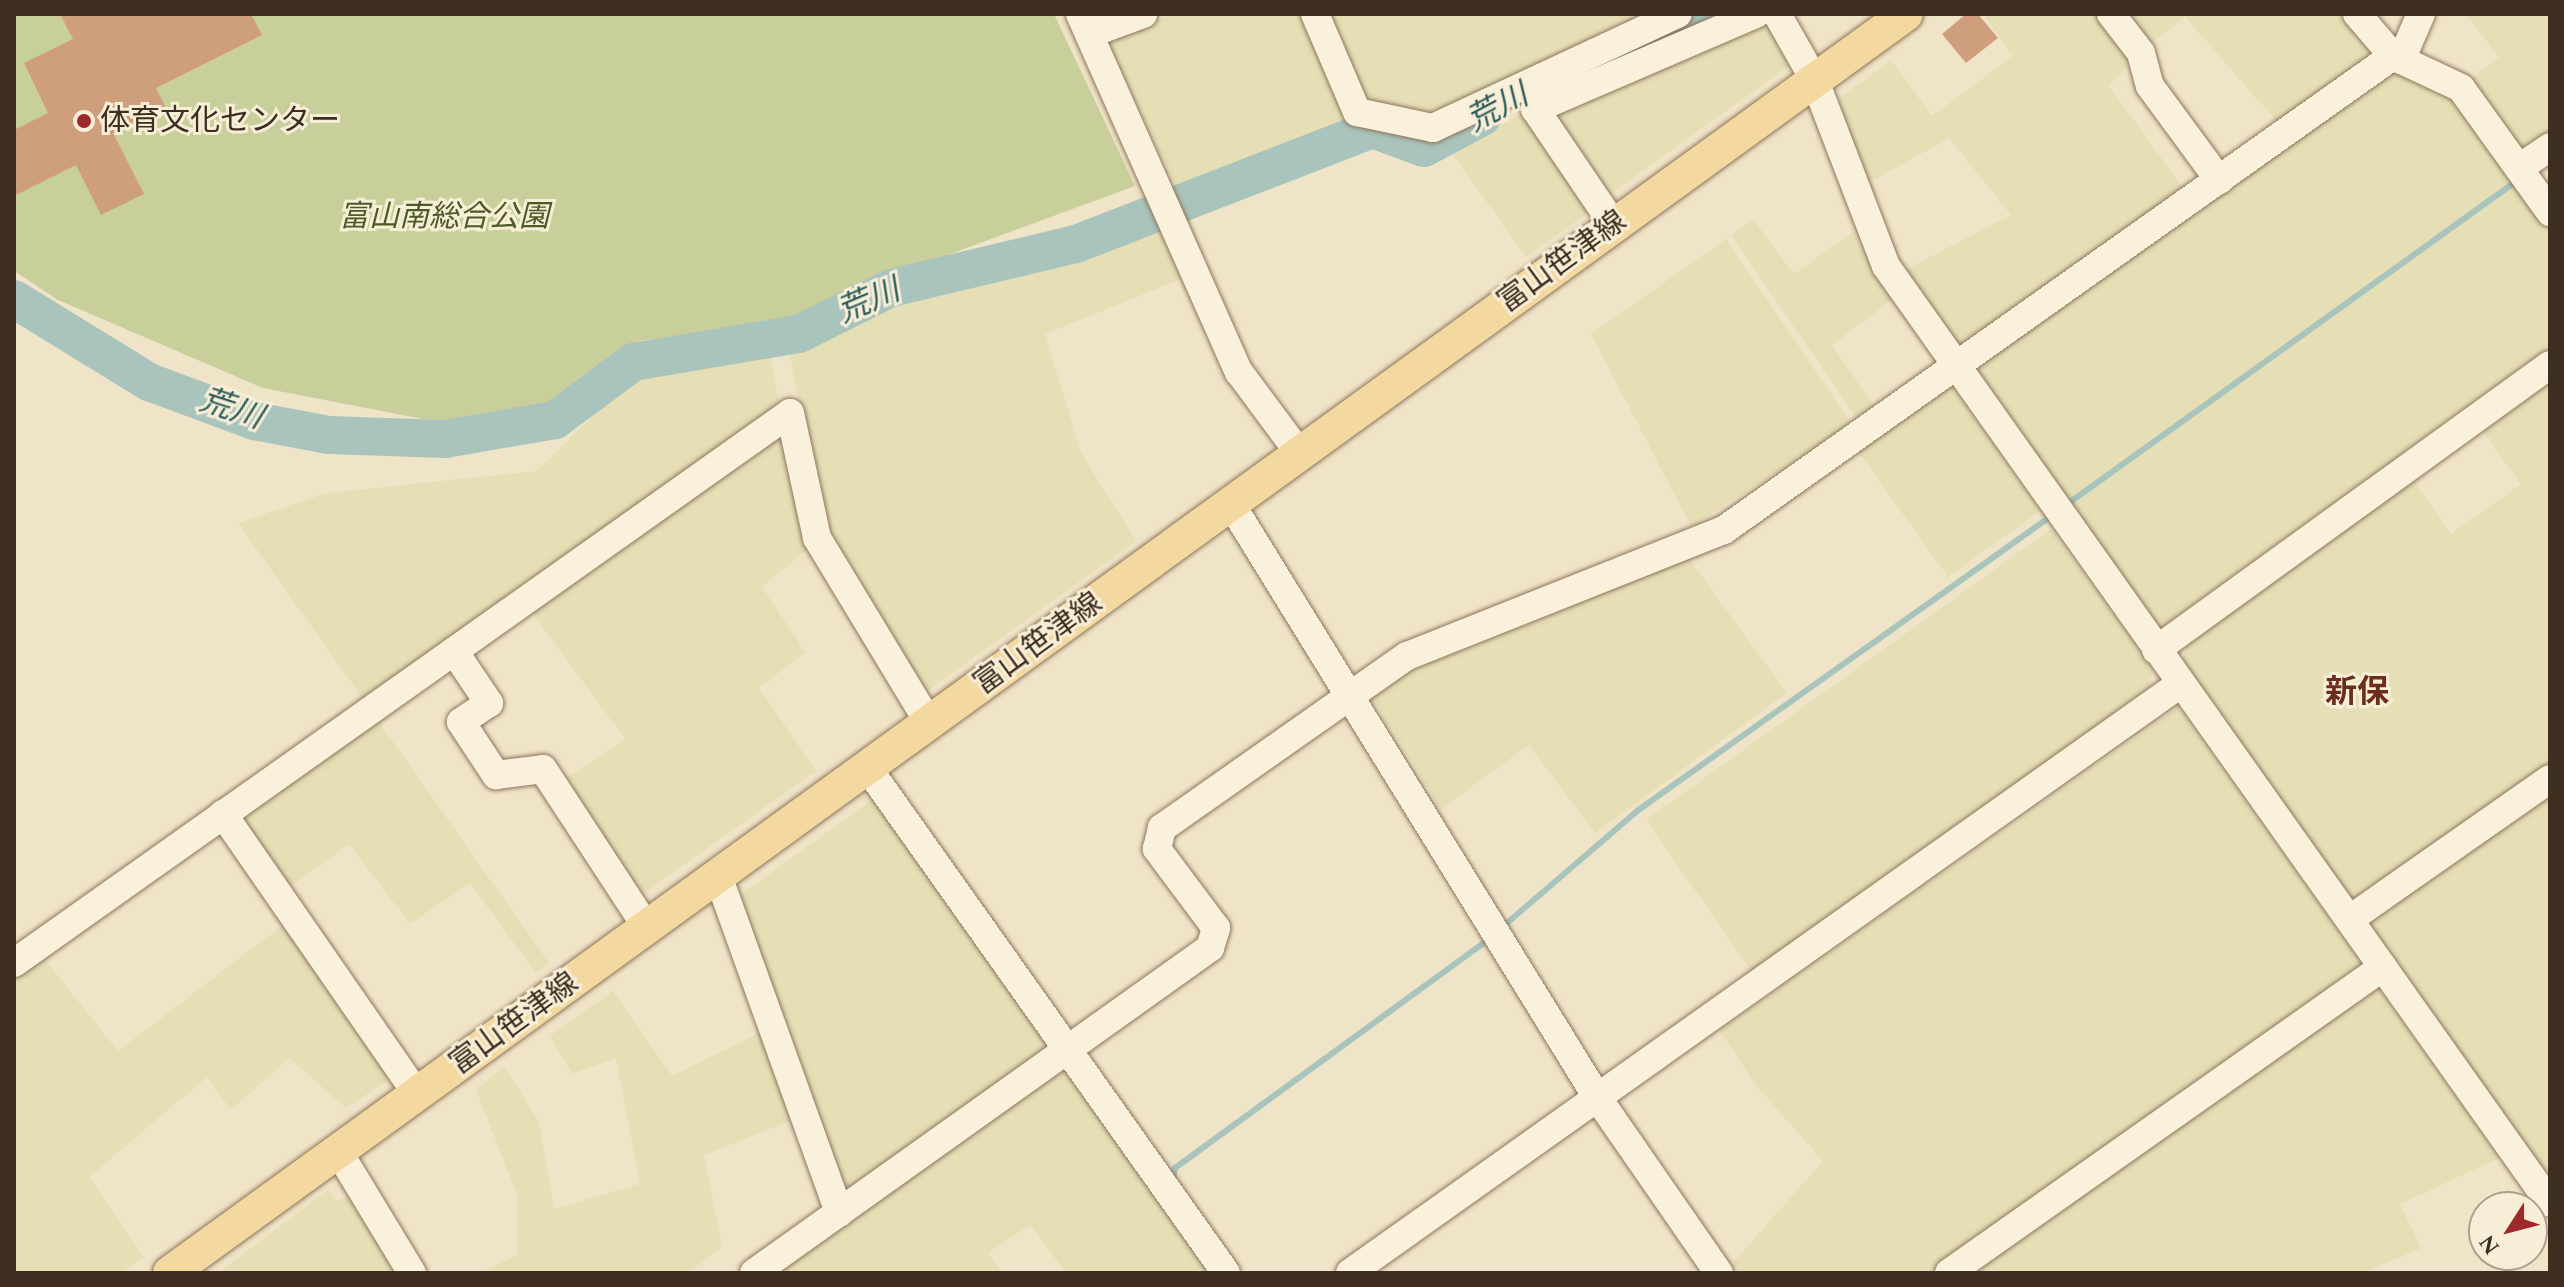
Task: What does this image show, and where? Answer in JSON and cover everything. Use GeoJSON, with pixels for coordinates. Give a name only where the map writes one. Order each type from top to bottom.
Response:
{"type":"FeatureCollection","features":[{"type":"Feature","properties":{"kind":"main road","name":"富山笹津線"},"geometry":{"type":"LineString","coordinates":[[170,1273],[1906,14]]}},
{"type":"Feature","properties":{"kind":"street"},"geometry":{"type":"LineString","coordinates":[[1143,14],[1085,24],[1239,372],[1300,454]]}},
{"type":"Feature","properties":{"kind":"street"},"geometry":{"type":"LineString","coordinates":[[1315,14],[1357,112],[1433,128],[1678,14]]}},
{"type":"Feature","properties":{"kind":"street"},"geometry":{"type":"LineString","coordinates":[[1613,224],[1535,109],[1756,14]]}},
{"type":"Feature","properties":{"kind":"street"},"geometry":{"type":"LineString","coordinates":[[1777,14],[1815,81],[1868,234],[1957,367],[2156,650],[2549,1199]]}},
{"type":"Feature","properties":{"kind":"street"},"geometry":{"type":"LineString","coordinates":[[2111,14],[2141,53],[2150,86],[2219,180]]}},
{"type":"Feature","properties":{"kind":"street"},"geometry":{"type":"LineString","coordinates":[[2357,14],[2397,58],[2461,88],[2550,212]]}},
{"type":"Feature","properties":{"kind":"street"},"geometry":{"type":"LineString","coordinates":[[754,1273],[1210,948],[1216,928],[1157,849],[1162,828],[1407,656],[1724,530],[2397,58],[2421,14]]}},
{"type":"Feature","properties":{"kind":"street"},"geometry":{"type":"LineString","coordinates":[[2523,174],[2550,147]]}},
{"type":"Feature","properties":{"kind":"street"},"geometry":{"type":"LineString","coordinates":[[2156,650],[2550,365]]}},
{"type":"Feature","properties":{"kind":"street"},"geometry":{"type":"LineString","coordinates":[[14,963],[790,413],[817,538],[929,723]]}},
{"type":"Feature","properties":{"kind":"street"},"geometry":{"type":"LineString","coordinates":[[1231,504],[1597,1097],[1719,1273]]}},
{"type":"Feature","properties":{"kind":"street"},"geometry":{"type":"LineString","coordinates":[[454,651],[489,703],[461,722],[496,775],[543,769],[647,928]]}},
{"type":"Feature","properties":{"kind":"street"},"geometry":{"type":"LineString","coordinates":[[1350,1273],[2180,684]]}},
{"type":"Feature","properties":{"kind":"street"},"geometry":{"type":"LineString","coordinates":[[867,767],[1226,1273]]}},
{"type":"Feature","properties":{"kind":"street"},"geometry":{"type":"LineString","coordinates":[[2350,919],[2550,779]]}},
{"type":"Feature","properties":{"kind":"street"},"geometry":{"type":"LineString","coordinates":[[223,814],[417,1094]]}},
{"type":"Feature","properties":{"kind":"street"},"geometry":{"type":"LineString","coordinates":[[718,876],[839,1213]]}},
{"type":"Feature","properties":{"kind":"street"},"geometry":{"type":"LineString","coordinates":[[1949,1273],[2383,967]]}},
{"type":"Feature","properties":{"kind":"street"},"geometry":{"type":"LineString","coordinates":[[338,1151],[412,1273]]}},
{"type":"Feature","properties":{"kind":"shaded area"},"geometry":{"type":"Polygon","coordinates":[[[1172,14],[1308,14],[1356,127],[1180,194],[1106,40],[1172,14]]]}},
{"type":"Feature","properties":{"kind":"shaded area"},"geometry":{"type":"Polygon","coordinates":[[[1324,14],[1657,14],[1434,122],[1371,111],[1324,14]]]}},
{"type":"Feature","properties":{"kind":"shaded area"},"geometry":{"type":"Polygon","coordinates":[[[1983,14],[2098,14],[2133,61],[2108,85],[2184,189],[1962,351],[1905,270],[2011,215],[1949,138],[1867,184],[1839,99],[1891,60],[1932,116],[2013,56],[1983,14]]]}},
{"type":"Feature","properties":{"kind":"shaded area"},"geometry":{"type":"Polygon","coordinates":[[[2120,14],[2347,14],[2382,55],[2279,124],[2185,17],[2146,47],[2120,14]]]}},
{"type":"Feature","properties":{"kind":"shaded area"},"geometry":{"type":"Polygon","coordinates":[[[2465,14],[2550,14],[2550,139],[2522,154],[2469,80],[2499,57],[2465,14]]]}},
{"type":"Feature","properties":{"kind":"shaded area"},"geometry":{"type":"Polygon","coordinates":[[[1762,18],[1792,64],[1606,197],[1547,114],[1762,18]]]}},
{"type":"Feature","properties":{"kind":"shaded area"},"geometry":{"type":"Polygon","coordinates":[[[2394,68],[2452,91],[2550,230],[2550,346],[2158,630],[1973,366],[2394,68]]]}},
{"type":"Feature","properties":{"kind":"shaded area"},"geometry":{"type":"Polygon","coordinates":[[[1525,113],[1589,212],[1526,257],[1449,149],[1525,113]]]}},
{"type":"Feature","properties":{"kind":"shaded area"},"geometry":{"type":"Polygon","coordinates":[[[1753,219],[1794,274],[1853,232],[1892,300],[1832,345],[1875,408],[1858,420],[1731,235],[1753,219]]]}},
{"type":"Feature","properties":{"kind":"shaded area"},"geometry":{"type":"Polygon","coordinates":[[[1157,220],[1183,278],[1045,334],[1081,453],[1136,541],[923,694],[825,537],[789,351],[898,295],[1080,250],[1157,220]]]}},
{"type":"Feature","properties":{"kind":"shaded area"},"geometry":{"type":"Polygon","coordinates":[[[1726,239],[1852,425],[1691,526],[1591,334],[1726,239]]]}},
{"type":"Feature","properties":{"kind":"shaded area"},"geometry":{"type":"Polygon","coordinates":[[[769,347],[779,404],[366,703],[238,523],[327,493],[536,471],[639,372],[769,347]]]}},
{"type":"Feature","properties":{"kind":"shaded area"},"geometry":{"type":"Polygon","coordinates":[[[2550,382],[2550,771],[2355,909],[2183,660],[2189,638],[2412,478],[2451,534],[2521,484],[2482,430],[2550,382]]]}},
{"type":"Feature","properties":{"kind":"shaded area"},"geometry":{"type":"Polygon","coordinates":[[[1951,385],[2040,511],[1948,577],[1857,450],[1951,385]]]}},
{"type":"Feature","properties":{"kind":"shaded area"},"geometry":{"type":"Polygon","coordinates":[[[779,431],[787,435],[808,548],[762,587],[805,652],[759,688],[816,771],[640,896],[565,779],[625,739],[530,610],[779,431]]]}},
{"type":"Feature","properties":{"kind":"shaded area"},"geometry":{"type":"Polygon","coordinates":[[[2051,529],[2153,668],[2148,695],[1755,976],[1646,820],[2051,529]]]}},
{"type":"Feature","properties":{"kind":"shaded area"},"geometry":{"type":"Polygon","coordinates":[[[1689,559],[1787,693],[1595,833],[1529,745],[1441,809],[1372,698],[1422,662],[1689,559]]]}},
{"type":"Feature","properties":{"kind":"shaded area"},"geometry":{"type":"Polygon","coordinates":[[[2178,707],[2365,968],[1935,1273],[1735,1273],[1730,1266],[1823,1161],[1754,1083],[1720,1030],[2178,707]]]}},
{"type":"Feature","properties":{"kind":"shaded area"},"geometry":{"type":"Polygon","coordinates":[[[377,719],[549,963],[536,973],[470,883],[410,924],[349,844],[290,887],[238,816],[377,719]]]}},
{"type":"Feature","properties":{"kind":"shaded area"},"geometry":{"type":"Polygon","coordinates":[[[2550,792],[2550,1183],[2367,925],[2550,792]]]}},
{"type":"Feature","properties":{"kind":"shaded area"},"geometry":{"type":"Polygon","coordinates":[[[876,797],[1055,1048],[845,1196],[736,898],[876,797]]]}},
{"type":"Feature","properties":{"kind":"shaded area"},"geometry":{"type":"Polygon","coordinates":[[[283,925],[393,1077],[346,1108],[289,1058],[231,1110],[207,1077],[89,1177],[144,1257],[121,1273],[14,1273],[14,976],[42,956],[118,1051],[283,925]]]}},
{"type":"Feature","properties":{"kind":"shaded area"},"geometry":{"type":"Polygon","coordinates":[[[2377,986],[2499,1158],[2400,1204],[2421,1248],[2362,1273],[1972,1273],[2377,986]]]}},
{"type":"Feature","properties":{"kind":"shaded area"},"geometry":{"type":"Polygon","coordinates":[[[613,991],[672,1076],[766,1030],[797,1118],[704,1155],[722,1247],[687,1273],[479,1273],[517,1255],[517,1194],[476,1090],[504,1066],[539,1122],[554,1209],[640,1184],[616,1058],[572,1074],[550,1036],[613,991]]]}},
{"type":"Feature","properties":{"kind":"shaded area"},"geometry":{"type":"Polygon","coordinates":[[[1067,1064],[1214,1273],[1066,1273],[1030,1225],[988,1253],[1002,1273],[771,1273],[1067,1064]]]}},
{"type":"Feature","properties":{"kind":"shaded area"},"geometry":{"type":"Polygon","coordinates":[[[328,1190],[337,1201],[348,1195],[396,1273],[218,1273],[328,1190]]]}},
{"type":"Feature","properties":{"kind":"green space","name":"富山南総合公園"},"geometry":{"type":"Polygon","coordinates":[[[14,14],[1054,14],[1135,186],[926,263],[799,324],[638,341],[563,406],[438,422],[263,388],[58,300],[14,271],[14,14]]]}},
{"type":"Feature","properties":{"kind":"building","name":"体育文化センター"},"geometry":{"type":"Polygon","coordinates":[[[60,14],[251,14],[262,35],[156,88],[165,106],[113,133],[144,194],[101,215],[76,165],[14,196],[14,130],[48,113],[24,63],[73,39],[60,14]]]}},
{"type":"Feature","properties":{"kind":"building"},"geometry":{"type":"Polygon","coordinates":[[[1966,14],[1978,14],[1998,38],[1966,63],[1942,34],[1966,14]]]}},
{"type":"Feature","properties":{"kind":"waterway","name":"荒川"},"geometry":{"type":"LineString","coordinates":[[1621,51],[1723,14]]}},
{"type":"Feature","properties":{"kind":"waterway","name":"荒川"},"geometry":{"type":"LineString","coordinates":[[14,299],[149,382],[254,421],[329,435],[445,439],[555,420],[633,362],[799,334],[891,288],[1076,244],[1372,129],[1424,148],[1482,117]]}},
{"type":"Feature","properties":{"kind":"waterway"},"geometry":{"type":"LineString","coordinates":[[2066,505],[2518,180]]}},
{"type":"Feature","properties":{"kind":"waterway"},"geometry":{"type":"LineString","coordinates":[[1500,929],[1637,811],[2054,514]]}},
{"type":"Feature","properties":{"kind":"waterway"},"geometry":{"type":"LineString","coordinates":[[1173,1180],[1175,1168],[1489,939]]}},
{"type":"Feature","properties":{"kind":"place","name":"体育文化センター"},"geometry":{"type":"Point","coordinates":[84,121]}},
{"type":"Feature","properties":{"kind":"district","name":"新保"},"geometry":{"type":"Point","coordinates":[2357,693]}}]}
